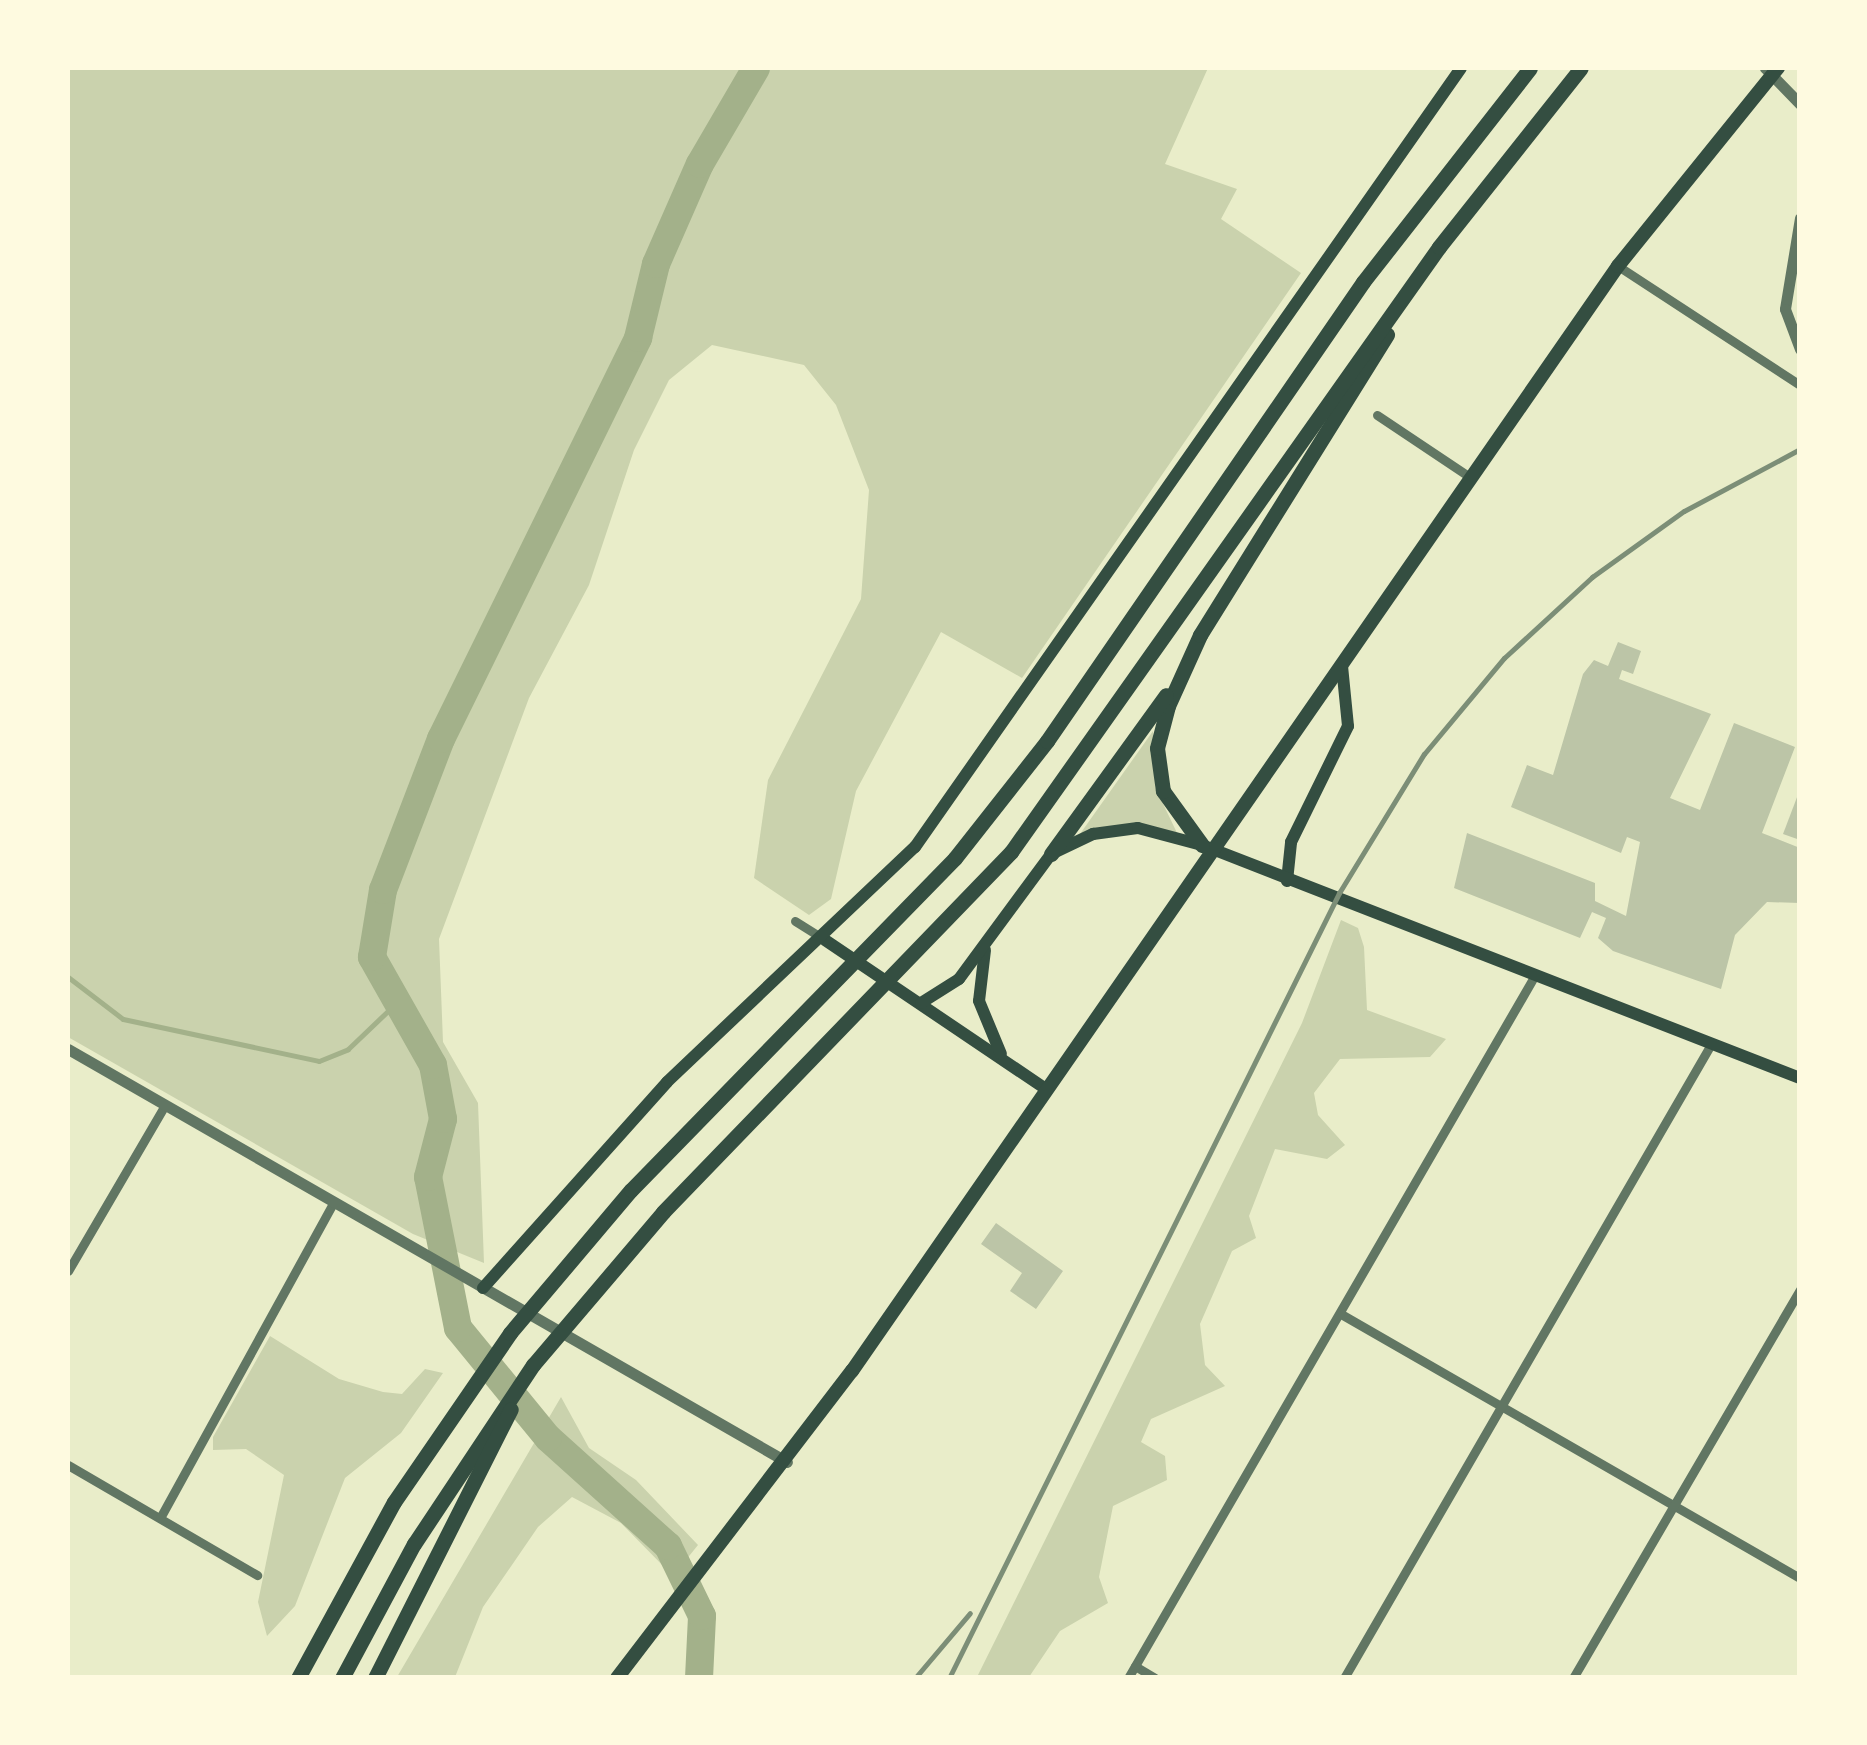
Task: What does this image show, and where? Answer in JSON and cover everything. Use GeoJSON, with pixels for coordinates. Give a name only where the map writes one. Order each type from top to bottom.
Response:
{"type":"FeatureCollection","features":[{"type":"Feature","properties":{"kind":"highway"},"geometry":{"type":"LineString","coordinates":[[298,1678],[437,1435],[582,1244],[878,942],[1047,741],[1363,282],[1530,68]]}},
{"type":"Feature","properties":{"kind":"highway"},"geometry":{"type":"LineString","coordinates":[[342,1678],[534,1365],[663,1212],[907,968],[1074,770],[1439,247],[1581,68]]}},
{"type":"Feature","properties":{"kind":"highway"},"geometry":{"type":"LineString","coordinates":[[1051,854],[1179,677],[1439,247]]}},
{"type":"Feature","properties":{"kind":"highway"},"geometry":{"type":"LineString","coordinates":[[1179,677],[1159,775],[1170,808],[1202,844]]}},
{"type":"Feature","properties":{"kind":"highway"},"geometry":{"type":"LineString","coordinates":[[375,1678],[476,1460]]}},
{"type":"Feature","properties":{"kind":"main road"},"geometry":{"type":"LineString","coordinates":[[483,1288],[640,1110],[824,940],[915,847],[1461,68]]}},
{"type":"Feature","properties":{"kind":"main road"},"geometry":{"type":"LineString","coordinates":[[617,1678],[787,1462],[1618,266],[1772,69]]}},
{"type":"Feature","properties":{"kind":"main road"},"geometry":{"type":"LineString","coordinates":[[1288,881],[1290,842],[1348,726],[1342,666]]}},
{"type":"Feature","properties":{"kind":"main road"},"geometry":{"type":"LineString","coordinates":[[921,1003],[959,980],[1051,854],[1118,828],[1202,844],[1320,894],[1800,1078]]}},
{"type":"Feature","properties":{"kind":"main road"},"geometry":{"type":"LineString","coordinates":[[824,940],[1047,1090]]}},
{"type":"Feature","properties":{"kind":"main road"},"geometry":{"type":"LineString","coordinates":[[987,946],[980,1001],[1005,1060]]}},
{"type":"Feature","properties":{"kind":"street"},"geometry":{"type":"LineString","coordinates":[[1772,69],[1800,104]]}},
{"type":"Feature","properties":{"kind":"street"},"geometry":{"type":"LineString","coordinates":[[1800,218],[1785,308],[1800,348]]}},
{"type":"Feature","properties":{"kind":"street"},"geometry":{"type":"LineString","coordinates":[[1618,266],[1800,385]]}},
{"type":"Feature","properties":{"kind":"street"},"geometry":{"type":"LineString","coordinates":[[1376,416],[1470,478]]}},
{"type":"Feature","properties":{"kind":"street"},"geometry":{"type":"LineString","coordinates":[[795,920],[824,940]]}},
{"type":"Feature","properties":{"kind":"street"},"geometry":{"type":"LineString","coordinates":[[1128,1678],[1535,976]]}},
{"type":"Feature","properties":{"kind":"street"},"geometry":{"type":"LineString","coordinates":[[1344,1678],[1712,1044]]}},
{"type":"Feature","properties":{"kind":"street"},"geometry":{"type":"LineString","coordinates":[[68,1050],[787,1462]]}},
{"type":"Feature","properties":{"kind":"street"},"geometry":{"type":"LineString","coordinates":[[68,1271],[164,1105]]}},
{"type":"Feature","properties":{"kind":"street"},"geometry":{"type":"LineString","coordinates":[[160,1518],[334,1202]]}},
{"type":"Feature","properties":{"kind":"street"},"geometry":{"type":"LineString","coordinates":[[1573,1678],[1800,1290]]}},
{"type":"Feature","properties":{"kind":"street"},"geometry":{"type":"LineString","coordinates":[[1342,1314],[1800,1578]]}},
{"type":"Feature","properties":{"kind":"street"},"geometry":{"type":"LineString","coordinates":[[68,1465],[258,1574]]}},
{"type":"Feature","properties":{"kind":"street"},"geometry":{"type":"LineString","coordinates":[[1135,1666],[1155,1678]]}},
{"type":"Feature","properties":{"kind":"green space"},"geometry":{"type":"Polygon","coordinates":[[[68,68],[1208,68],[1165,164],[1237,189],[1221,219],[1301,273],[1022,678],[941,632],[856,791],[831,899],[809,915],[754,878],[768,780],[861,599],[869,490],[836,405],[804,365],[712,345],[669,380],[634,450],[589,585],[529,698],[439,939],[443,1042],[478,1103],[484,1263],[413,1234],[68,1037],[68,68]]]}},
{"type":"Feature","properties":{"kind":"green space"},"geometry":{"type":"Polygon","coordinates":[[[1153,731],[1155,787],[1178,835],[1140,823],[1080,834],[1153,731]]]}},
{"type":"Feature","properties":{"kind":"green space"},"geometry":{"type":"Polygon","coordinates":[[[1341,920],[1358,928],[1364,947],[1367,1010],[1446,1039],[1430,1057],[1340,1059],[1314,1093],[1318,1115],[1345,1145],[1327,1159],[1275,1149],[1249,1216],[1256,1238],[1232,1251],[1200,1324],[1205,1365],[1225,1386],[1151,1419],[1141,1442],[1165,1456],[1167,1480],[1113,1506],[1099,1577],[1108,1603],[1060,1631],[1029,1677],[977,1677],[1302,1023],[1341,920]]]}},
{"type":"Feature","properties":{"kind":"green space"},"geometry":{"type":"Polygon","coordinates":[[[270,1336],[339,1379],[383,1392],[402,1394],[425,1369],[443,1373],[401,1433],[345,1478],[295,1606],[267,1636],[258,1602],[284,1475],[246,1449],[213,1450],[213,1437],[270,1336]]]}},
{"type":"Feature","properties":{"kind":"green space"},"geometry":{"type":"Polygon","coordinates":[[[561,1397],[589,1448],[636,1480],[698,1545],[673,1576],[621,1523],[572,1497],[538,1527],[483,1607],[455,1677],[397,1677],[561,1397]]]}},
{"type":"Feature","properties":{"kind":"building"},"geometry":{"type":"Polygon","coordinates":[[[1618,642],[1641,651],[1633,674],[1622,670],[1619,679],[1711,714],[1670,798],[1700,810],[1734,723],[1795,747],[1762,833],[1800,848],[1800,903],[1767,902],[1735,935],[1721,989],[1613,951],[1598,938],[1606,918],[1592,912],[1580,938],[1454,888],[1467,833],[1595,883],[1595,901],[1626,916],[1640,842],[1627,837],[1621,853],[1511,807],[1527,765],[1553,775],[1583,674],[1594,660],[1608,666],[1618,642]]]}},
{"type":"Feature","properties":{"kind":"building"},"geometry":{"type":"Polygon","coordinates":[[[1800,792],[1800,840],[1783,834],[1800,792]]]}},
{"type":"Feature","properties":{"kind":"building"},"geometry":{"type":"Polygon","coordinates":[[[996,1223],[1063,1271],[1036,1309],[1010,1291],[1022,1273],[981,1244],[996,1223]]]}},
{"type":"Feature","properties":{"kind":"waterway"},"geometry":{"type":"LineString","coordinates":[[699,1678],[702,1616],[668,1546],[548,1438],[458,1328],[428,1177],[443,1119],[433,1065],[372,957],[383,890],[441,739],[638,338],[656,264],[700,164],[756,68]]}},
{"type":"Feature","properties":{"kind":"waterway"},"geometry":{"type":"LineString","coordinates":[[68,977],[123,1019],[319,1061],[348,1049],[394,1005]]}},
{"type":"Feature","properties":{"kind":"railway"},"geometry":{"type":"LineString","coordinates":[[949,1678],[1339,893],[1424,754],[1504,658],[1592,577],[1684,511],[1800,449]]}},
{"type":"Feature","properties":{"kind":"railway"},"geometry":{"type":"LineString","coordinates":[[915,1678],[970,1613]]}}]}
